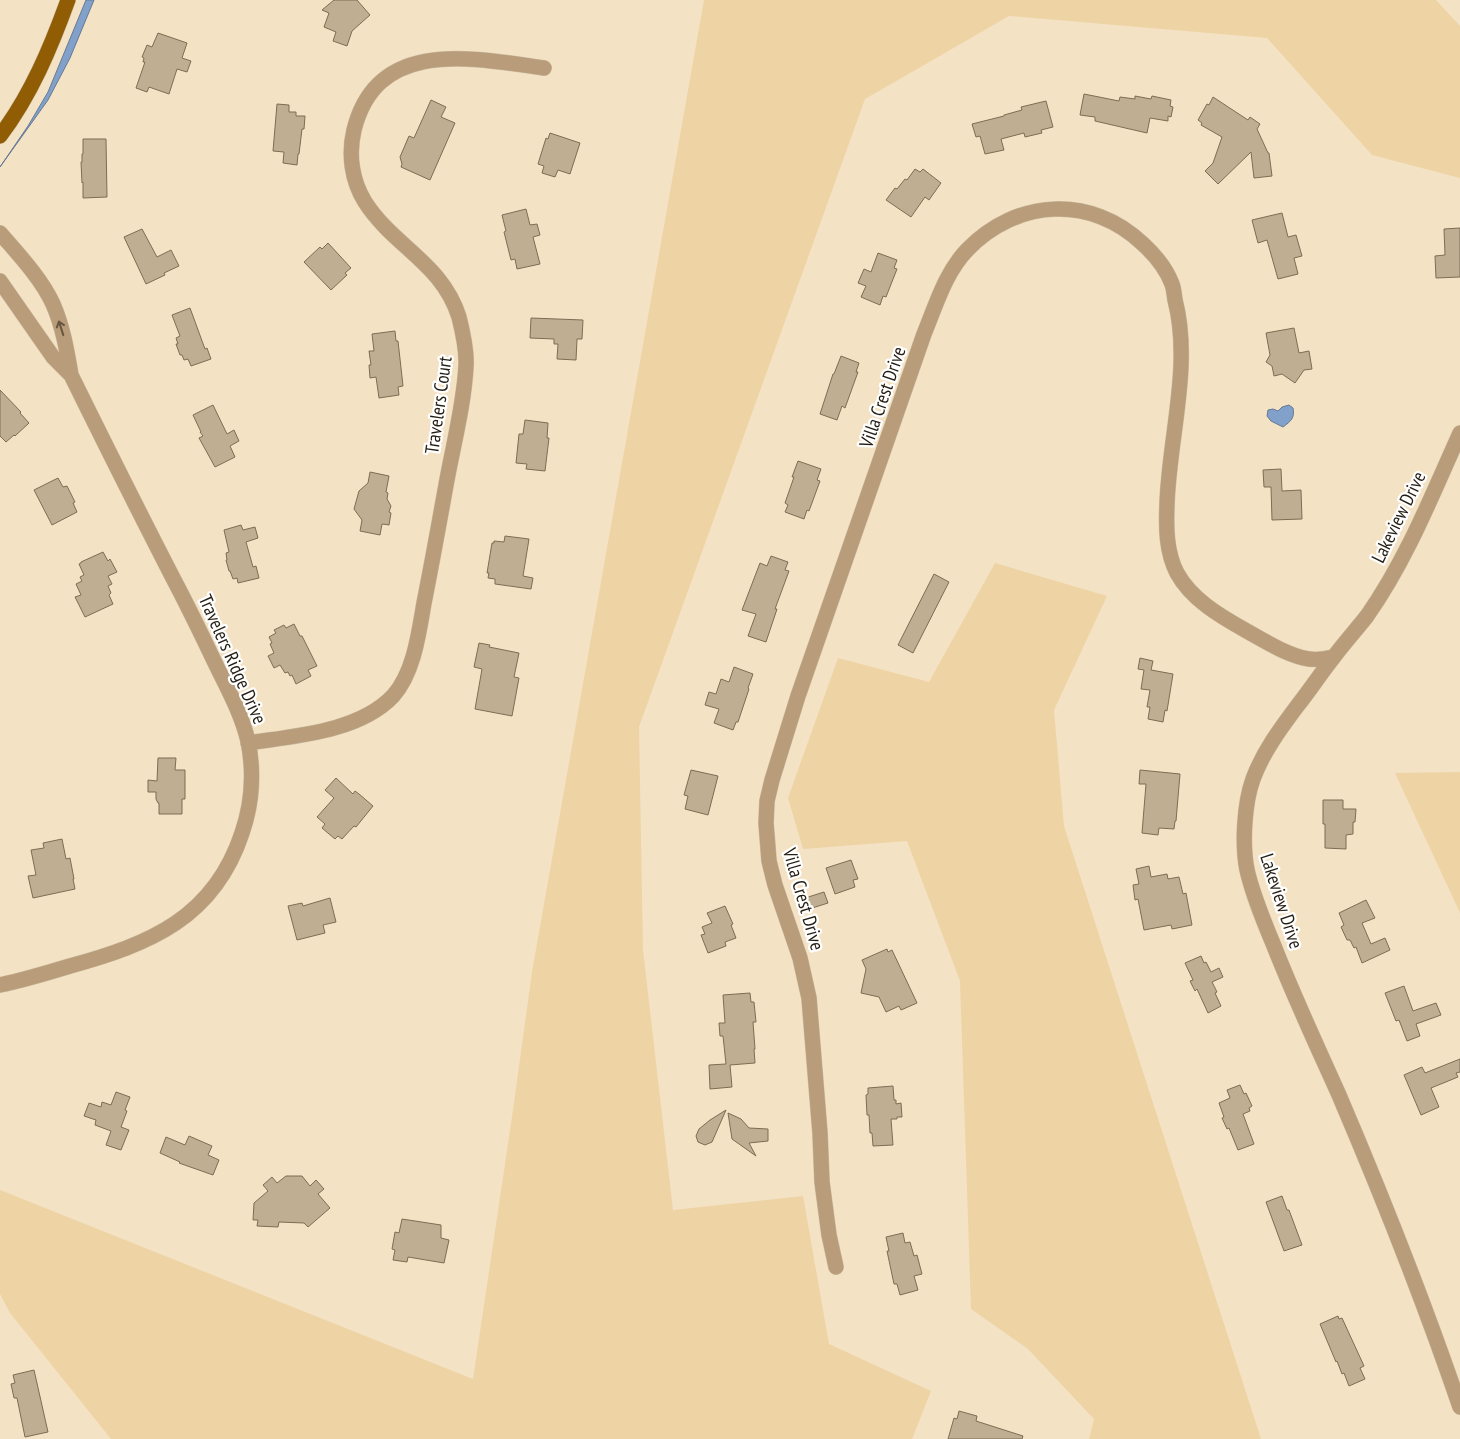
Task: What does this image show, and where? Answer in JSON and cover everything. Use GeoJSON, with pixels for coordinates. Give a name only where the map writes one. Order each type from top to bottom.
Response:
{"type":"FeatureCollection","features":[{"type":"Feature","properties":{"kind":"main road"},"geometry":{"type":"LineString","coordinates":[[0,136],[37,75],[68,0]]}},
{"type":"Feature","properties":{"kind":"street","name":"Travelers Court"},"geometry":{"type":"LineString","coordinates":[[248,743],[301,735],[355,721],[380,708],[403,682],[408,671],[420,626],[461,404],[466,359],[463,333],[458,314],[448,293],[433,271],[388,231],[364,200],[355,180],[351,160],[353,137],[358,116],[366,100],[384,81],[403,68],[416,63],[463,58],[544,68]]}},
{"type":"Feature","properties":{"kind":"street","name":"Villa Crest Drive"},"geometry":{"type":"LineString","coordinates":[[836,1267],[829,1235],[822,1182],[809,998],[800,958],[775,885],[769,861],[766,823],[768,802],[774,773],[798,696],[924,334],[949,276],[961,257],[975,242],[1015,216],[1039,210],[1061,208],[1086,212],[1115,223],[1137,238],[1155,256],[1163,266],[1172,284],[1181,328],[1180,376],[1166,517],[1168,547],[1177,573],[1188,589],[1201,602],[1249,633],[1307,659],[1320,660],[1333,657]]}},
{"type":"Feature","properties":{"kind":"street","name":"Travelers Ridge Drive"},"geometry":{"type":"LineString","coordinates":[[0,233],[32,271],[52,304],[66,344],[71,375],[237,709],[248,743],[251,765],[250,802],[244,828],[233,857],[207,896],[196,906],[170,928],[136,945],[98,959],[0,985]]}},
{"type":"Feature","properties":{"kind":"street","name":"Travelers Ridge Drive"},"geometry":{"type":"LineString","coordinates":[[0,281],[53,357],[71,375]]}},
{"type":"Feature","properties":{"kind":"street","name":"Lakeview Drive"},"geometry":{"type":"LineString","coordinates":[[1460,433],[1409,546],[1366,617],[1333,657],[1278,732],[1262,758],[1249,793],[1244,846],[1247,869],[1266,927],[1410,1269],[1442,1353],[1460,1408]]}},
{"type":"Feature","properties":{"kind":"shaded area"},"geometry":{"type":"Polygon","coordinates":[[[704,0],[1436,0],[1460,26],[1460,178],[1372,155],[1267,38],[1009,16],[865,99],[639,727],[643,950],[673,1210],[803,1196],[829,1344],[931,1391],[912,1439],[111,1439],[10,1313],[0,1294],[0,1190],[473,1379],[532,972],[704,0]]]}},
{"type":"Feature","properties":{"kind":"shaded area"},"geometry":{"type":"Polygon","coordinates":[[[995,563],[1107,596],[1054,710],[1064,826],[1261,1439],[1089,1439],[1094,1419],[1028,1349],[971,1309],[960,981],[907,841],[803,849],[788,798],[838,658],[929,682],[995,563]]]}},
{"type":"Feature","properties":{"kind":"shaded area"},"geometry":{"type":"Polygon","coordinates":[[[1460,772],[1460,913],[1395,773],[1460,772]]]}},
{"type":"Feature","properties":{"kind":"water"},"geometry":{"type":"Polygon","coordinates":[[[86,0],[94,0],[70,58],[48,100],[0,167],[48,92],[86,0]]]}},
{"type":"Feature","properties":{"kind":"water"},"geometry":{"type":"Polygon","coordinates":[[[1289,405],[1293,408],[1293,417],[1283,427],[1271,421],[1267,416],[1268,410],[1278,411],[1282,407],[1289,405]]]}},
{"type":"Feature","properties":{"kind":"building"},"geometry":{"type":"Polygon","coordinates":[[[334,0],[357,0],[370,15],[352,31],[347,46],[333,41],[336,32],[324,27],[329,13],[322,10],[334,0]]]}},
{"type":"Feature","properties":{"kind":"building"},"geometry":{"type":"Polygon","coordinates":[[[158,33],[187,43],[182,58],[191,61],[187,72],[177,69],[169,94],[149,87],[147,92],[136,88],[145,62],[143,62],[144,58],[142,57],[147,45],[152,47],[158,33]]]}},
{"type":"Feature","properties":{"kind":"building"},"geometry":{"type":"Polygon","coordinates":[[[1084,94],[1119,101],[1120,97],[1135,99],[1135,96],[1151,99],[1152,96],[1171,100],[1170,106],[1173,107],[1171,117],[1168,116],[1168,121],[1150,118],[1147,133],[1095,121],[1095,117],[1080,115],[1084,94]]]}},
{"type":"Feature","properties":{"kind":"building"},"geometry":{"type":"Polygon","coordinates":[[[1213,97],[1248,120],[1250,117],[1260,124],[1257,129],[1269,153],[1272,176],[1254,178],[1251,152],[1218,184],[1205,171],[1213,163],[1222,137],[1201,125],[1202,123],[1198,120],[1213,97]]]}},
{"type":"Feature","properties":{"kind":"building"},"geometry":{"type":"Polygon","coordinates":[[[431,100],[446,107],[441,117],[455,123],[430,180],[401,167],[400,157],[409,136],[414,138],[431,100]]]}},
{"type":"Feature","properties":{"kind":"building"},"geometry":{"type":"Polygon","coordinates":[[[1046,101],[1053,127],[1041,130],[1042,133],[1025,137],[1024,133],[1001,139],[1004,150],[985,154],[980,136],[976,137],[972,124],[1004,116],[1022,110],[1021,107],[1046,101]]]}},
{"type":"Feature","properties":{"kind":"building"},"geometry":{"type":"Polygon","coordinates":[[[277,104],[289,105],[289,112],[296,112],[296,116],[305,116],[297,165],[283,163],[284,152],[273,151],[277,104]]]}},
{"type":"Feature","properties":{"kind":"building"},"geometry":{"type":"Polygon","coordinates":[[[550,133],[580,143],[570,174],[558,170],[555,177],[542,173],[544,166],[538,164],[546,138],[548,139],[550,133]]]}},
{"type":"Feature","properties":{"kind":"building"},"geometry":{"type":"Polygon","coordinates":[[[83,139],[106,139],[107,197],[83,198],[81,162],[83,139]]]}},
{"type":"Feature","properties":{"kind":"building"},"geometry":{"type":"Polygon","coordinates":[[[915,169],[920,172],[923,169],[941,183],[929,200],[925,197],[911,217],[886,200],[895,188],[897,189],[905,179],[907,180],[915,169]]]}},
{"type":"Feature","properties":{"kind":"building"},"geometry":{"type":"Polygon","coordinates":[[[526,209],[530,225],[537,224],[540,235],[533,237],[540,264],[517,269],[515,259],[511,260],[502,215],[526,209]]]}},
{"type":"Feature","properties":{"kind":"building"},"geometry":{"type":"Polygon","coordinates":[[[1282,213],[1288,237],[1296,235],[1302,256],[1294,258],[1298,274],[1278,279],[1267,240],[1258,243],[1252,220],[1282,213]]]}},
{"type":"Feature","properties":{"kind":"building"},"geometry":{"type":"Polygon","coordinates":[[[1460,228],[1460,277],[1436,278],[1435,256],[1445,255],[1444,229],[1460,228]]]}},
{"type":"Feature","properties":{"kind":"building"},"geometry":{"type":"Polygon","coordinates":[[[142,229],[157,257],[171,250],[179,266],[146,284],[124,237],[142,229]]]}},
{"type":"Feature","properties":{"kind":"building"},"geometry":{"type":"Polygon","coordinates":[[[328,243],[351,268],[345,273],[347,275],[331,290],[304,262],[320,247],[322,249],[328,243]]]}},
{"type":"Feature","properties":{"kind":"building"},"geometry":{"type":"Polygon","coordinates":[[[878,253],[897,260],[894,268],[897,269],[886,297],[883,296],[880,305],[861,297],[866,286],[858,283],[864,269],[871,272],[878,253]]]}},
{"type":"Feature","properties":{"kind":"building"},"geometry":{"type":"Polygon","coordinates":[[[190,308],[205,349],[207,348],[211,359],[191,366],[188,359],[184,360],[182,355],[180,355],[176,338],[180,336],[172,315],[190,308]]]}},
{"type":"Feature","properties":{"kind":"building"},"geometry":{"type":"Polygon","coordinates":[[[531,318],[583,320],[582,339],[577,339],[576,360],[557,359],[558,344],[554,344],[554,339],[530,338],[531,318]]]}},
{"type":"Feature","properties":{"kind":"building"},"geometry":{"type":"Polygon","coordinates":[[[1294,328],[1299,353],[1309,351],[1312,369],[1304,370],[1295,383],[1282,374],[1274,376],[1272,366],[1266,362],[1270,355],[1266,333],[1294,328]]]}},
{"type":"Feature","properties":{"kind":"building"},"geometry":{"type":"Polygon","coordinates":[[[395,331],[396,341],[398,341],[403,386],[398,387],[399,395],[379,398],[376,377],[370,378],[369,351],[374,351],[372,334],[395,331]]]}},
{"type":"Feature","properties":{"kind":"building"},"geometry":{"type":"Polygon","coordinates":[[[841,356],[859,363],[856,372],[858,372],[845,408],[842,406],[837,420],[820,414],[841,356]]]}},
{"type":"Feature","properties":{"kind":"building"},"geometry":{"type":"Polygon","coordinates":[[[0,390],[29,423],[6,442],[0,436],[0,390]]]}},
{"type":"Feature","properties":{"kind":"building"},"geometry":{"type":"Polygon","coordinates":[[[213,405],[227,434],[234,430],[239,441],[230,446],[235,457],[215,467],[199,438],[203,436],[193,415],[213,405]]]}},
{"type":"Feature","properties":{"kind":"building"},"geometry":{"type":"Polygon","coordinates":[[[525,420],[548,423],[547,438],[549,438],[545,471],[526,469],[527,464],[516,463],[519,434],[523,434],[525,420]]]}},
{"type":"Feature","properties":{"kind":"building"},"geometry":{"type":"Polygon","coordinates":[[[798,461],[821,469],[817,480],[820,481],[809,511],[807,510],[804,519],[785,512],[788,505],[785,503],[798,461]]]}},
{"type":"Feature","properties":{"kind":"building"},"geometry":{"type":"Polygon","coordinates":[[[1281,469],[1282,491],[1301,490],[1302,519],[1272,520],[1271,487],[1264,487],[1263,470],[1281,469]]]}},
{"type":"Feature","properties":{"kind":"building"},"geometry":{"type":"Polygon","coordinates":[[[370,472],[389,476],[386,492],[388,493],[387,499],[391,506],[389,512],[391,513],[389,525],[382,524],[380,535],[360,531],[362,520],[354,509],[359,491],[368,483],[370,472]]]}},
{"type":"Feature","properties":{"kind":"building"},"geometry":{"type":"Polygon","coordinates":[[[58,478],[63,487],[67,486],[75,502],[73,503],[77,512],[52,525],[34,490],[58,478]]]}},
{"type":"Feature","properties":{"kind":"building"},"geometry":{"type":"Polygon","coordinates":[[[241,525],[243,530],[255,527],[258,538],[246,542],[253,567],[256,566],[259,578],[238,583],[237,578],[233,579],[226,560],[226,553],[229,552],[224,530],[241,525]]]}},
{"type":"Feature","properties":{"kind":"building"},"geometry":{"type":"Polygon","coordinates":[[[505,536],[529,539],[523,576],[533,578],[531,589],[495,584],[495,579],[488,578],[489,573],[487,573],[492,543],[494,541],[504,542],[505,536]]]}},
{"type":"Feature","properties":{"kind":"building"},"geometry":{"type":"Polygon","coordinates":[[[103,552],[108,561],[110,559],[117,572],[108,576],[112,584],[108,586],[113,604],[85,617],[75,597],[81,595],[76,584],[82,581],[80,577],[84,575],[79,564],[103,552]]]}},
{"type":"Feature","properties":{"kind":"building"},"geometry":{"type":"Polygon","coordinates":[[[771,556],[788,562],[785,570],[789,571],[775,609],[777,609],[766,642],[748,636],[756,614],[742,610],[760,563],[767,566],[771,556]]]}},
{"type":"Feature","properties":{"kind":"building"},"geometry":{"type":"Polygon","coordinates":[[[934,574],[949,582],[913,653],[898,645],[934,574]]]}},
{"type":"Feature","properties":{"kind":"building"},"geometry":{"type":"Polygon","coordinates":[[[294,624],[317,666],[308,670],[311,676],[296,684],[292,675],[290,676],[288,672],[285,673],[280,665],[274,668],[268,656],[274,653],[269,637],[276,633],[274,630],[284,625],[286,628],[294,624]]]}},
{"type":"Feature","properties":{"kind":"building"},"geometry":{"type":"Polygon","coordinates":[[[479,643],[519,653],[514,677],[519,678],[512,716],[475,709],[482,669],[474,667],[479,643]]]}},
{"type":"Feature","properties":{"kind":"building"},"geometry":{"type":"Polygon","coordinates":[[[1140,658],[1153,661],[1151,670],[1173,674],[1167,711],[1165,710],[1163,722],[1148,719],[1150,707],[1147,707],[1150,690],[1141,689],[1144,670],[1138,669],[1140,658]]]}},
{"type":"Feature","properties":{"kind":"building"},"geometry":{"type":"Polygon","coordinates":[[[734,667],[753,674],[738,722],[736,722],[733,730],[714,723],[719,709],[705,705],[709,692],[716,694],[721,679],[729,682],[734,667]]]}},
{"type":"Feature","properties":{"kind":"building"},"geometry":{"type":"Polygon","coordinates":[[[158,758],[176,758],[175,770],[185,770],[185,799],[182,799],[182,814],[159,814],[156,792],[148,792],[148,780],[157,781],[158,758]]]}},
{"type":"Feature","properties":{"kind":"building"},"geometry":{"type":"Polygon","coordinates":[[[691,770],[718,776],[708,815],[685,809],[688,796],[684,795],[691,770]]]}},
{"type":"Feature","properties":{"kind":"building"},"geometry":{"type":"Polygon","coordinates":[[[1140,770],[1180,774],[1174,829],[1159,828],[1158,835],[1142,833],[1146,784],[1139,784],[1140,770]]]}},
{"type":"Feature","properties":{"kind":"building"},"geometry":{"type":"Polygon","coordinates":[[[336,778],[353,794],[355,791],[373,806],[356,827],[354,826],[342,839],[338,836],[335,839],[322,828],[325,824],[317,817],[334,798],[325,790],[336,778]]]}},
{"type":"Feature","properties":{"kind":"building"},"geometry":{"type":"Polygon","coordinates":[[[1323,800],[1343,800],[1343,809],[1356,809],[1353,834],[1346,835],[1346,849],[1325,848],[1323,800]]]}},
{"type":"Feature","properties":{"kind":"building"},"geometry":{"type":"Polygon","coordinates":[[[62,839],[66,859],[70,858],[75,889],[33,898],[28,876],[36,875],[31,850],[44,848],[43,843],[62,839]]]}},
{"type":"Feature","properties":{"kind":"building"},"geometry":{"type":"Polygon","coordinates":[[[851,860],[858,879],[853,880],[855,887],[835,894],[826,868],[851,860]]]}},
{"type":"Feature","properties":{"kind":"building"},"geometry":{"type":"Polygon","coordinates":[[[1149,866],[1151,877],[1167,874],[1168,879],[1179,877],[1183,894],[1186,893],[1192,925],[1172,929],[1171,925],[1144,930],[1138,899],[1135,900],[1133,885],[1139,884],[1136,869],[1149,866]]]}},
{"type":"Feature","properties":{"kind":"building"},"geometry":{"type":"Polygon","coordinates":[[[824,892],[828,903],[806,910],[802,899],[824,892]]]}},
{"type":"Feature","properties":{"kind":"building"},"geometry":{"type":"Polygon","coordinates":[[[330,898],[336,922],[323,925],[325,933],[297,940],[288,906],[302,903],[303,906],[330,898]]]}},
{"type":"Feature","properties":{"kind":"building"},"geometry":{"type":"Polygon","coordinates":[[[1366,900],[1375,918],[1362,923],[1371,944],[1385,938],[1390,950],[1362,963],[1356,947],[1354,948],[1350,940],[1347,940],[1341,927],[1344,925],[1339,913],[1366,900]]]}},
{"type":"Feature","properties":{"kind":"building"},"geometry":{"type":"Polygon","coordinates":[[[725,906],[733,924],[731,925],[736,938],[725,942],[726,946],[708,953],[701,935],[705,934],[702,927],[712,923],[707,913],[725,906]]]}},
{"type":"Feature","properties":{"kind":"building"},"geometry":{"type":"Polygon","coordinates":[[[887,949],[888,952],[892,950],[917,1003],[901,1010],[899,1006],[886,1012],[879,997],[861,993],[866,969],[862,960],[887,949]]]}},
{"type":"Feature","properties":{"kind":"building"},"geometry":{"type":"Polygon","coordinates":[[[1201,956],[1211,972],[1219,968],[1223,977],[1212,982],[1221,1006],[1208,1013],[1197,989],[1195,991],[1190,981],[1193,980],[1185,963],[1201,956]]]}},
{"type":"Feature","properties":{"kind":"building"},"geometry":{"type":"Polygon","coordinates":[[[1404,986],[1413,1011],[1436,1003],[1441,1015],[1416,1024],[1420,1036],[1407,1041],[1399,1020],[1396,1021],[1385,993],[1404,986]]]}},
{"type":"Feature","properties":{"kind":"building"},"geometry":{"type":"Polygon","coordinates":[[[750,993],[751,1002],[754,1002],[756,1022],[753,1022],[755,1063],[730,1065],[732,1087],[710,1089],[709,1065],[726,1064],[723,1036],[720,1036],[719,1023],[725,1023],[723,995],[750,993]]]}},
{"type":"Feature","properties":{"kind":"building"},"geometry":{"type":"Polygon","coordinates":[[[1460,1059],[1460,1072],[1456,1073],[1458,1077],[1431,1088],[1439,1107],[1421,1115],[1404,1075],[1422,1067],[1425,1073],[1460,1059]]]}},
{"type":"Feature","properties":{"kind":"building"},"geometry":{"type":"Polygon","coordinates":[[[1240,1085],[1252,1106],[1249,1108],[1250,1111],[1243,1114],[1254,1144],[1238,1150],[1229,1128],[1227,1129],[1222,1118],[1224,1117],[1219,1103],[1230,1098],[1227,1090],[1240,1085]]]}},
{"type":"Feature","properties":{"kind":"building"},"geometry":{"type":"Polygon","coordinates":[[[893,1086],[894,1100],[896,1100],[896,1104],[901,1103],[902,1117],[891,1119],[893,1145],[873,1146],[869,1115],[867,1115],[866,1095],[868,1094],[868,1088],[893,1086]]]}},
{"type":"Feature","properties":{"kind":"building"},"geometry":{"type":"Polygon","coordinates":[[[116,1092],[130,1097],[121,1127],[129,1130],[121,1150],[106,1145],[111,1131],[95,1125],[96,1120],[84,1116],[89,1103],[101,1107],[102,1102],[111,1105],[116,1092]]]}},
{"type":"Feature","properties":{"kind":"building"},"geometry":{"type":"Polygon","coordinates":[[[726,1110],[712,1142],[705,1145],[698,1142],[696,1136],[699,1129],[726,1110]]]}},
{"type":"Feature","properties":{"kind":"building"},"geometry":{"type":"Polygon","coordinates":[[[728,1113],[741,1119],[749,1128],[768,1129],[768,1141],[749,1143],[756,1156],[732,1139],[728,1113]]]}},
{"type":"Feature","properties":{"kind":"building"},"geometry":{"type":"Polygon","coordinates":[[[189,1136],[212,1146],[208,1155],[219,1160],[213,1175],[179,1163],[160,1153],[166,1137],[185,1145],[189,1136]]]}},
{"type":"Feature","properties":{"kind":"building"},"geometry":{"type":"Polygon","coordinates":[[[286,1176],[302,1176],[310,1186],[316,1180],[324,1189],[318,1194],[330,1208],[308,1227],[304,1223],[279,1222],[278,1227],[257,1226],[258,1220],[253,1220],[254,1203],[268,1191],[263,1185],[272,1177],[277,1183],[286,1176]]]}},
{"type":"Feature","properties":{"kind":"building"},"geometry":{"type":"Polygon","coordinates":[[[1282,1196],[1302,1245],[1284,1251],[1266,1202],[1282,1196]]]}},
{"type":"Feature","properties":{"kind":"building"},"geometry":{"type":"Polygon","coordinates":[[[402,1219],[441,1225],[441,1238],[449,1240],[444,1263],[408,1257],[407,1262],[393,1260],[395,1250],[392,1249],[395,1232],[399,1233],[402,1219]]]}},
{"type":"Feature","properties":{"kind":"building"},"geometry":{"type":"Polygon","coordinates":[[[903,1233],[905,1243],[910,1242],[914,1256],[917,1255],[922,1274],[914,1276],[918,1290],[900,1295],[897,1284],[894,1284],[886,1237],[903,1233]]]}},
{"type":"Feature","properties":{"kind":"building"},"geometry":{"type":"Polygon","coordinates":[[[1338,1316],[1339,1319],[1342,1318],[1364,1366],[1360,1368],[1365,1379],[1349,1386],[1344,1373],[1342,1374],[1336,1362],[1320,1324],[1338,1316]]]}},
{"type":"Feature","properties":{"kind":"building"},"geometry":{"type":"Polygon","coordinates":[[[34,1370],[48,1432],[25,1437],[17,1398],[14,1398],[11,1384],[15,1383],[13,1375],[34,1370]]]}},
{"type":"Feature","properties":{"kind":"building"},"geometry":{"type":"Polygon","coordinates":[[[959,1411],[977,1416],[976,1421],[1023,1436],[1022,1439],[948,1439],[954,1418],[957,1419],[959,1411]]]}}]}
